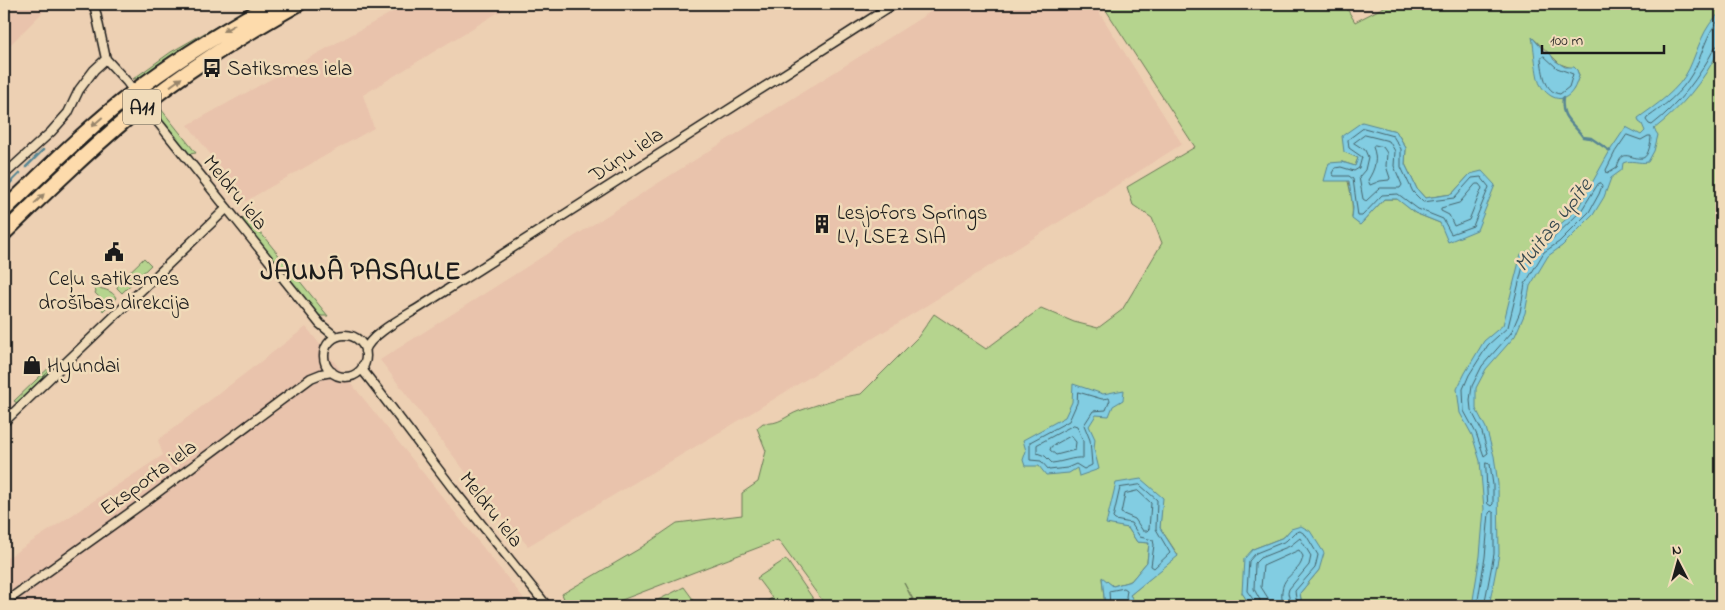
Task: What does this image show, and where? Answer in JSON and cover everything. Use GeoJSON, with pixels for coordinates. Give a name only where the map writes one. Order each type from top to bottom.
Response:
{"type":"FeatureCollection","features":[{"type":"Feature","properties":{"kind":"highway","name":"A11"},"geometry":{"type":"LineString","coordinates":[[4,210],[77,140],[134,92],[222,32],[271,4]]}},
{"type":"Feature","properties":{"kind":"highway","name":"A11"},"geometry":{"type":"LineString","coordinates":[[4,233],[83,157],[144,105],[208,59],[262,24],[298,4]]}},
{"type":"Feature","properties":{"kind":"street"},"geometry":{"type":"LineString","coordinates":[[4,175],[52,132],[68,113],[79,90],[94,70],[106,59],[94,4]]}},
{"type":"Feature","properties":{"kind":"street","name":"Dūņu iela"},"geometry":{"type":"LineString","coordinates":[[365,351],[366,345],[378,335],[894,4]]}},
{"type":"Feature","properties":{"kind":"street","name":"Meldru iela"},"geometry":{"type":"LineString","coordinates":[[106,59],[320,324],[336,337]]}},
{"type":"Feature","properties":{"kind":"street"},"geometry":{"type":"LineString","coordinates":[[4,422],[227,208]]}},
{"type":"Feature","properties":{"kind":"street","name":"Meldru iela"},"geometry":{"type":"LineString","coordinates":[[320,324],[327,346]]}},
{"type":"Feature","properties":{"kind":"street"},"geometry":{"type":"LineString","coordinates":[[332,372],[327,367],[324,358],[327,346],[336,337],[346,335],[357,339],[365,351],[366,356],[363,365],[354,375]]}},
{"type":"Feature","properties":{"kind":"street","name":"Dūņu iela"},"geometry":{"type":"LineString","coordinates":[[357,339],[378,335]]}},
{"type":"Feature","properties":{"kind":"street","name":"Eksporta iela"},"geometry":{"type":"LineString","coordinates":[[4,603],[146,501],[311,378],[320,368],[324,358]]}},
{"type":"Feature","properties":{"kind":"street","name":"Meldru iela"},"geometry":{"type":"LineString","coordinates":[[363,365],[364,372],[457,494],[547,606]]}},
{"type":"Feature","properties":{"kind":"street","name":"Meldru iela"},"geometry":{"type":"LineString","coordinates":[[332,372],[344,377],[362,376],[375,386]]}},
{"type":"Feature","properties":{"kind":"street","name":"Eksporta iela"},"geometry":{"type":"LineString","coordinates":[[311,378],[332,372]]}},
{"type":"Feature","properties":{"kind":"shaded area"},"geometry":{"type":"Polygon","coordinates":[[[4,4],[51,4],[4,51],[4,4]]]}},
{"type":"Feature","properties":{"kind":"shaded area"},"geometry":{"type":"Polygon","coordinates":[[[407,4],[512,4],[363,95],[374,128],[246,201],[188,125],[407,4]]]}},
{"type":"Feature","properties":{"kind":"shaded area"},"geometry":{"type":"Polygon","coordinates":[[[943,4],[1094,4],[1182,144],[950,291],[730,426],[528,546],[477,487],[380,360],[943,4]]]}},
{"type":"Feature","properties":{"kind":"shaded area"},"geometry":{"type":"Polygon","coordinates":[[[306,327],[530,606],[4,606],[4,560],[163,455],[158,440],[306,327]]]}},
{"type":"Feature","properties":{"kind":"green space"},"geometry":{"type":"Polygon","coordinates":[[[256,4],[261,4],[143,78],[133,79],[171,52],[256,4]]]}},
{"type":"Feature","properties":{"kind":"green space"},"geometry":{"type":"Polygon","coordinates":[[[1102,4],[1344,4],[1355,22],[1390,4],[1721,4],[1721,606],[1302,606],[1300,593],[1319,570],[1291,529],[1284,537],[1253,549],[1242,593],[1251,606],[1137,606],[1130,595],[1178,555],[1160,528],[1162,498],[1106,523],[1128,528],[1137,542],[1149,543],[1147,562],[1131,581],[1113,586],[1102,578],[1105,606],[903,606],[913,599],[904,583],[912,599],[901,606],[826,606],[778,540],[606,606],[567,606],[562,594],[639,549],[677,523],[742,515],[742,493],[758,482],[766,451],[757,428],[763,423],[774,423],[814,406],[861,394],[918,337],[934,314],[986,349],[1041,308],[1074,322],[1098,328],[1122,310],[1162,243],[1152,218],[1133,205],[1127,187],[1195,147],[1102,4]],[[1533,38],[1573,90],[1579,76],[1577,70],[1560,64],[1533,38]],[[1362,123],[1358,158],[1355,166],[1342,162],[1351,197],[1352,218],[1360,225],[1384,199],[1398,199],[1415,213],[1440,223],[1470,174],[1452,194],[1425,198],[1417,189],[1405,164],[1406,148],[1396,131],[1362,123]]]}},
{"type":"Feature","properties":{"kind":"green space"},"geometry":{"type":"Polygon","coordinates":[[[159,107],[196,153],[189,154],[170,133],[158,115],[156,109],[159,107]]]}},
{"type":"Feature","properties":{"kind":"green space"},"geometry":{"type":"Polygon","coordinates":[[[120,108],[122,111],[72,155],[4,226],[4,216],[120,108]]]}},
{"type":"Feature","properties":{"kind":"green space"},"geometry":{"type":"Polygon","coordinates":[[[247,216],[328,316],[318,315],[243,222],[242,219],[247,216]]]}},
{"type":"Feature","properties":{"kind":"green space"},"geometry":{"type":"Polygon","coordinates":[[[144,258],[151,265],[122,293],[117,288],[118,283],[144,258]]]}},
{"type":"Feature","properties":{"kind":"green space"},"geometry":{"type":"Polygon","coordinates":[[[94,287],[104,289],[115,295],[116,298],[103,311],[97,300],[99,297],[95,293],[94,287]]]}},
{"type":"Feature","properties":{"kind":"green space"},"geometry":{"type":"Polygon","coordinates":[[[56,361],[54,367],[17,403],[14,401],[56,361]]]}},
{"type":"Feature","properties":{"kind":"green space"},"geometry":{"type":"Polygon","coordinates":[[[786,559],[818,606],[760,606],[772,598],[757,578],[786,559]]]}},
{"type":"Feature","properties":{"kind":"green space"},"geometry":{"type":"Polygon","coordinates":[[[684,587],[698,606],[646,606],[684,587]]]}},
{"type":"Feature","properties":{"kind":"water"},"geometry":{"type":"Polygon","coordinates":[[[1721,12],[1721,48],[1706,73],[1674,112],[1654,129],[1658,135],[1654,151],[1648,162],[1629,161],[1623,163],[1622,170],[1611,178],[1604,197],[1593,215],[1562,246],[1548,256],[1530,286],[1525,313],[1515,336],[1486,369],[1476,388],[1476,409],[1486,428],[1494,456],[1498,484],[1499,554],[1489,606],[1472,606],[1480,556],[1484,509],[1480,461],[1472,435],[1460,413],[1457,389],[1484,341],[1503,325],[1521,254],[1534,249],[1578,208],[1611,149],[1626,127],[1641,135],[1645,131],[1638,118],[1666,96],[1685,77],[1705,31],[1721,12]]]}},
{"type":"Feature","properties":{"kind":"water"},"geometry":{"type":"Polygon","coordinates":[[[1532,37],[1545,52],[1550,53],[1554,60],[1565,67],[1574,67],[1577,70],[1579,76],[1575,87],[1565,98],[1560,99],[1551,96],[1540,84],[1532,37]]]}},
{"type":"Feature","properties":{"kind":"water"},"geometry":{"type":"Polygon","coordinates":[[[1362,122],[1396,131],[1406,148],[1405,164],[1417,189],[1425,198],[1452,194],[1470,174],[1482,171],[1495,185],[1477,230],[1448,242],[1440,223],[1415,213],[1397,199],[1384,199],[1360,225],[1352,219],[1353,208],[1349,181],[1324,181],[1329,163],[1342,162],[1355,166],[1358,158],[1344,152],[1342,136],[1362,122]]]}},
{"type":"Feature","properties":{"kind":"water"},"geometry":{"type":"Polygon","coordinates":[[[1073,384],[1103,394],[1124,390],[1123,400],[1113,406],[1109,416],[1096,415],[1089,426],[1095,439],[1094,449],[1099,469],[1079,476],[1077,468],[1069,473],[1046,475],[1039,466],[1025,466],[1023,460],[1026,451],[1023,440],[1065,417],[1072,402],[1073,384]]]}},
{"type":"Feature","properties":{"kind":"water"},"geometry":{"type":"Polygon","coordinates":[[[1141,479],[1163,498],[1160,528],[1178,556],[1130,595],[1137,606],[1105,606],[1102,577],[1113,586],[1131,581],[1147,562],[1149,543],[1137,542],[1128,528],[1106,524],[1116,483],[1141,479]]]}},
{"type":"Feature","properties":{"kind":"water"},"geometry":{"type":"Polygon","coordinates":[[[1301,526],[1310,531],[1324,553],[1319,570],[1300,593],[1302,606],[1251,606],[1242,593],[1244,559],[1253,549],[1284,537],[1291,529],[1301,526]]]}},
{"type":"Feature","properties":{"kind":"waterway"},"geometry":{"type":"LineString","coordinates":[[1563,98],[1565,116],[1583,137],[1591,138],[1610,151]]}},
{"type":"Feature","properties":{"kind":"waterway"},"geometry":{"type":"LineString","coordinates":[[26,167],[43,150]]}},
{"type":"Feature","properties":{"kind":"waterway"},"geometry":{"type":"LineString","coordinates":[[4,189],[20,173]]}},
{"type":"Feature","properties":{"kind":"place","name":"Satiksmes iela"},"geometry":{"type":"Point","coordinates":[212,68]}},
{"type":"Feature","properties":{"kind":"place","name":"Lesjofors Springs LV, LSEZ SIA"},"geometry":{"type":"Point","coordinates":[822,224]}},
{"type":"Feature","properties":{"kind":"place","name":"Ceļu satiksmes drošības direkcija"},"geometry":{"type":"Point","coordinates":[114,252]}},
{"type":"Feature","properties":{"kind":"place","name":"Hyundai"},"geometry":{"type":"Point","coordinates":[32,365]}},
{"type":"Feature","properties":{"kind":"district","name":"JAUNĀ PASAULE"},"geometry":{"type":"Point","coordinates":[361,270]}},
{"type":"Feature","properties":{"kind":"water label","name":"Muitas upīte"},"geometry":{"type":"Point","coordinates":[1552,224]}}]}
